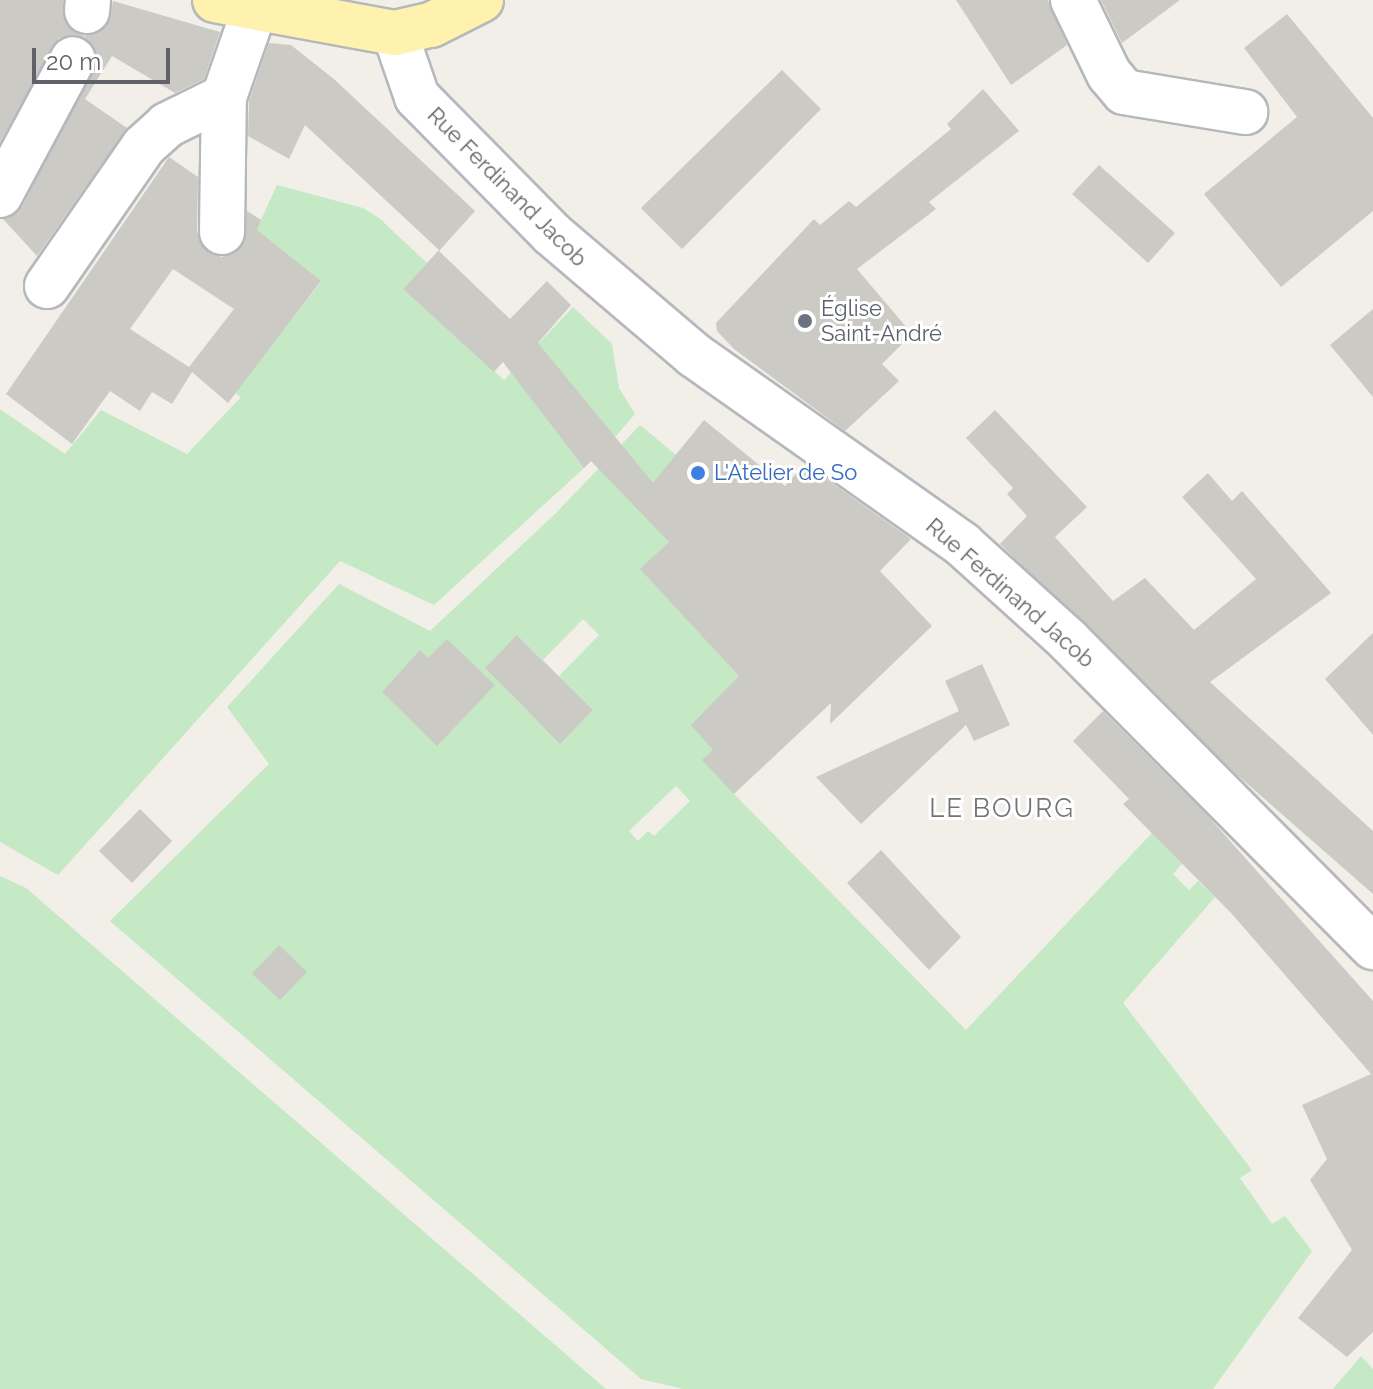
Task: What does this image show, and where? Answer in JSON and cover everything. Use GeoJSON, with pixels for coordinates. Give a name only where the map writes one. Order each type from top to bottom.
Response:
{"type":"FeatureCollection","features":[{"type":"Feature","properties":{"kind":"main road"},"geometry":{"type":"LineString","coordinates":[[235,4],[395,33],[472,2]]}},
{"type":"Feature","properties":{"kind":"street"},"geometry":{"type":"LineString","coordinates":[[1073,0],[1124,92],[1245,112]]}},
{"type":"Feature","properties":{"kind":"street"},"geometry":{"type":"LineString","coordinates":[[222,232],[224,97],[235,4]]}},
{"type":"Feature","properties":{"kind":"street","name":"Rue Ferdinand Jacob"},"geometry":{"type":"LineString","coordinates":[[395,33],[417,97],[552,234],[694,355],[963,545],[1068,640],[1373,947]]}},
{"type":"Feature","properties":{"kind":"street"},"geometry":{"type":"LineString","coordinates":[[0,195],[73,59]]}},
{"type":"Feature","properties":{"kind":"street"},"geometry":{"type":"LineString","coordinates":[[47,286],[144,146],[167,125],[224,97]]}},
{"type":"Feature","properties":{"kind":"green space"},"geometry":{"type":"Polygon","coordinates":[[[277,185],[363,208],[379,218],[427,263],[403,289],[504,380],[573,307],[612,344],[619,388],[635,414],[615,437],[538,407],[584,468],[434,605],[340,561],[58,875],[0,842],[0,409],[65,454],[101,410],[187,454],[241,397],[235,393],[321,282],[256,231],[277,185]]]}},
{"type":"Feature","properties":{"kind":"green space"},"geometry":{"type":"Polygon","coordinates":[[[640,425],[676,455],[667,540],[706,582],[715,649],[739,676],[734,794],[966,1030],[1152,833],[1182,864],[1173,874],[1189,890],[1198,881],[1215,897],[1123,1003],[1252,1170],[1240,1178],[1272,1224],[1285,1216],[1312,1251],[1213,1389],[683,1389],[641,1379],[110,921],[269,764],[227,707],[339,584],[430,631],[555,514],[640,425]],[[583,619],[543,660],[517,635],[510,694],[560,743],[593,710],[559,676],[599,635],[583,619]],[[676,786],[629,831],[638,841],[648,831],[654,836],[690,801],[676,786]]]}},
{"type":"Feature","properties":{"kind":"green space"},"geometry":{"type":"Polygon","coordinates":[[[0,876],[26,888],[606,1389],[0,1389],[0,876]]]}},
{"type":"Feature","properties":{"kind":"green space"},"geometry":{"type":"Polygon","coordinates":[[[1361,1356],[1373,1369],[1373,1389],[1333,1389],[1361,1356]]]}},
{"type":"Feature","properties":{"kind":"building"},"geometry":{"type":"Polygon","coordinates":[[[0,0],[63,0],[65,22],[84,36],[107,26],[113,1],[220,32],[204,79],[175,93],[112,56],[85,99],[127,128],[37,256],[3,219],[22,207],[98,57],[84,37],[59,38],[0,142],[0,0]]]}},
{"type":"Feature","properties":{"kind":"building"},"geometry":{"type":"Polygon","coordinates":[[[956,0],[1048,0],[1067,45],[1011,85],[956,0]]]}},
{"type":"Feature","properties":{"kind":"building"},"geometry":{"type":"Polygon","coordinates":[[[1101,0],[1180,0],[1122,43],[1101,0]]]}},
{"type":"Feature","properties":{"kind":"building"},"geometry":{"type":"Polygon","coordinates":[[[1287,14],[1373,118],[1373,211],[1281,287],[1204,194],[1297,117],[1244,48],[1287,14]]]}},
{"type":"Feature","properties":{"kind":"building"},"geometry":{"type":"Polygon","coordinates":[[[269,43],[291,45],[335,80],[475,211],[439,251],[510,319],[547,281],[571,305],[538,343],[653,483],[704,420],[785,486],[805,464],[911,539],[880,571],[932,626],[830,724],[831,703],[734,794],[702,760],[713,750],[691,725],[739,676],[640,569],[669,542],[591,461],[584,468],[503,362],[494,372],[403,289],[439,250],[305,125],[289,159],[248,136],[249,101],[269,43]]]}},
{"type":"Feature","properties":{"kind":"building"},"geometry":{"type":"Polygon","coordinates":[[[782,70],[821,109],[682,249],[641,208],[782,70]]]}},
{"type":"Feature","properties":{"kind":"building","name":"Église Saint-André"},"geometry":{"type":"Polygon","coordinates":[[[983,89],[1019,131],[929,202],[936,209],[857,269],[907,328],[903,332],[908,338],[882,364],[899,381],[845,431],[734,349],[717,331],[716,323],[814,219],[820,225],[849,201],[856,207],[951,129],[947,124],[983,89]]]}},
{"type":"Feature","properties":{"kind":"building"},"geometry":{"type":"Polygon","coordinates":[[[169,157],[198,177],[197,232],[209,253],[222,257],[243,245],[247,211],[261,220],[257,230],[321,281],[228,403],[192,372],[172,404],[152,392],[140,411],[110,391],[72,444],[6,394],[169,157]],[[173,269],[130,329],[189,367],[234,309],[173,269]]]}},
{"type":"Feature","properties":{"kind":"building"},"geometry":{"type":"Polygon","coordinates":[[[1099,165],[1175,233],[1148,263],[1072,194],[1099,165]]]}},
{"type":"Feature","properties":{"kind":"building"},"geometry":{"type":"Polygon","coordinates":[[[1373,309],[1373,397],[1330,345],[1373,309]]]}},
{"type":"Feature","properties":{"kind":"building"},"geometry":{"type":"Polygon","coordinates":[[[995,410],[1087,507],[1055,537],[1113,601],[1145,578],[1194,630],[1256,579],[1182,497],[1208,473],[1232,501],[1242,491],[1331,593],[1210,682],[1373,831],[1373,894],[1235,773],[1000,544],[1027,516],[1007,494],[1013,488],[966,438],[995,410]]]}},
{"type":"Feature","properties":{"kind":"building"},"geometry":{"type":"Polygon","coordinates":[[[1373,633],[1373,735],[1325,679],[1373,633]]]}},
{"type":"Feature","properties":{"kind":"building"},"geometry":{"type":"Polygon","coordinates":[[[517,635],[593,710],[560,744],[485,668],[517,635]]]}},
{"type":"Feature","properties":{"kind":"building"},"geometry":{"type":"Polygon","coordinates":[[[447,639],[495,685],[437,746],[382,692],[420,650],[428,658],[447,639]]]}},
{"type":"Feature","properties":{"kind":"building"},"geometry":{"type":"Polygon","coordinates":[[[982,664],[1010,725],[974,741],[966,725],[861,824],[816,777],[959,711],[945,681],[982,664]]]}},
{"type":"Feature","properties":{"kind":"building"},"geometry":{"type":"Polygon","coordinates":[[[1103,711],[1206,814],[1373,1001],[1373,1332],[1347,1357],[1298,1318],[1352,1250],[1310,1180],[1327,1159],[1302,1105],[1371,1074],[1232,914],[1123,804],[1129,799],[1073,741],[1103,711]]]}},
{"type":"Feature","properties":{"kind":"building"},"geometry":{"type":"Polygon","coordinates":[[[140,809],[172,841],[132,883],[99,851],[140,809]]]}},
{"type":"Feature","properties":{"kind":"building"},"geometry":{"type":"Polygon","coordinates":[[[881,850],[961,937],[929,970],[847,883],[881,850]]]}},
{"type":"Feature","properties":{"kind":"building"},"geometry":{"type":"Polygon","coordinates":[[[279,945],[307,972],[280,1000],[252,974],[279,945]]]}},
{"type":"Feature","properties":{"kind":"place","name":"Église Saint-André"},"geometry":{"type":"Point","coordinates":[805,321]}},
{"type":"Feature","properties":{"kind":"place","name":"L'Atelier de So"},"geometry":{"type":"Point","coordinates":[698,473]}},
{"type":"Feature","properties":{"kind":"district","name":"LE BOURG"},"geometry":{"type":"Point","coordinates":[1002,809]}}]}
